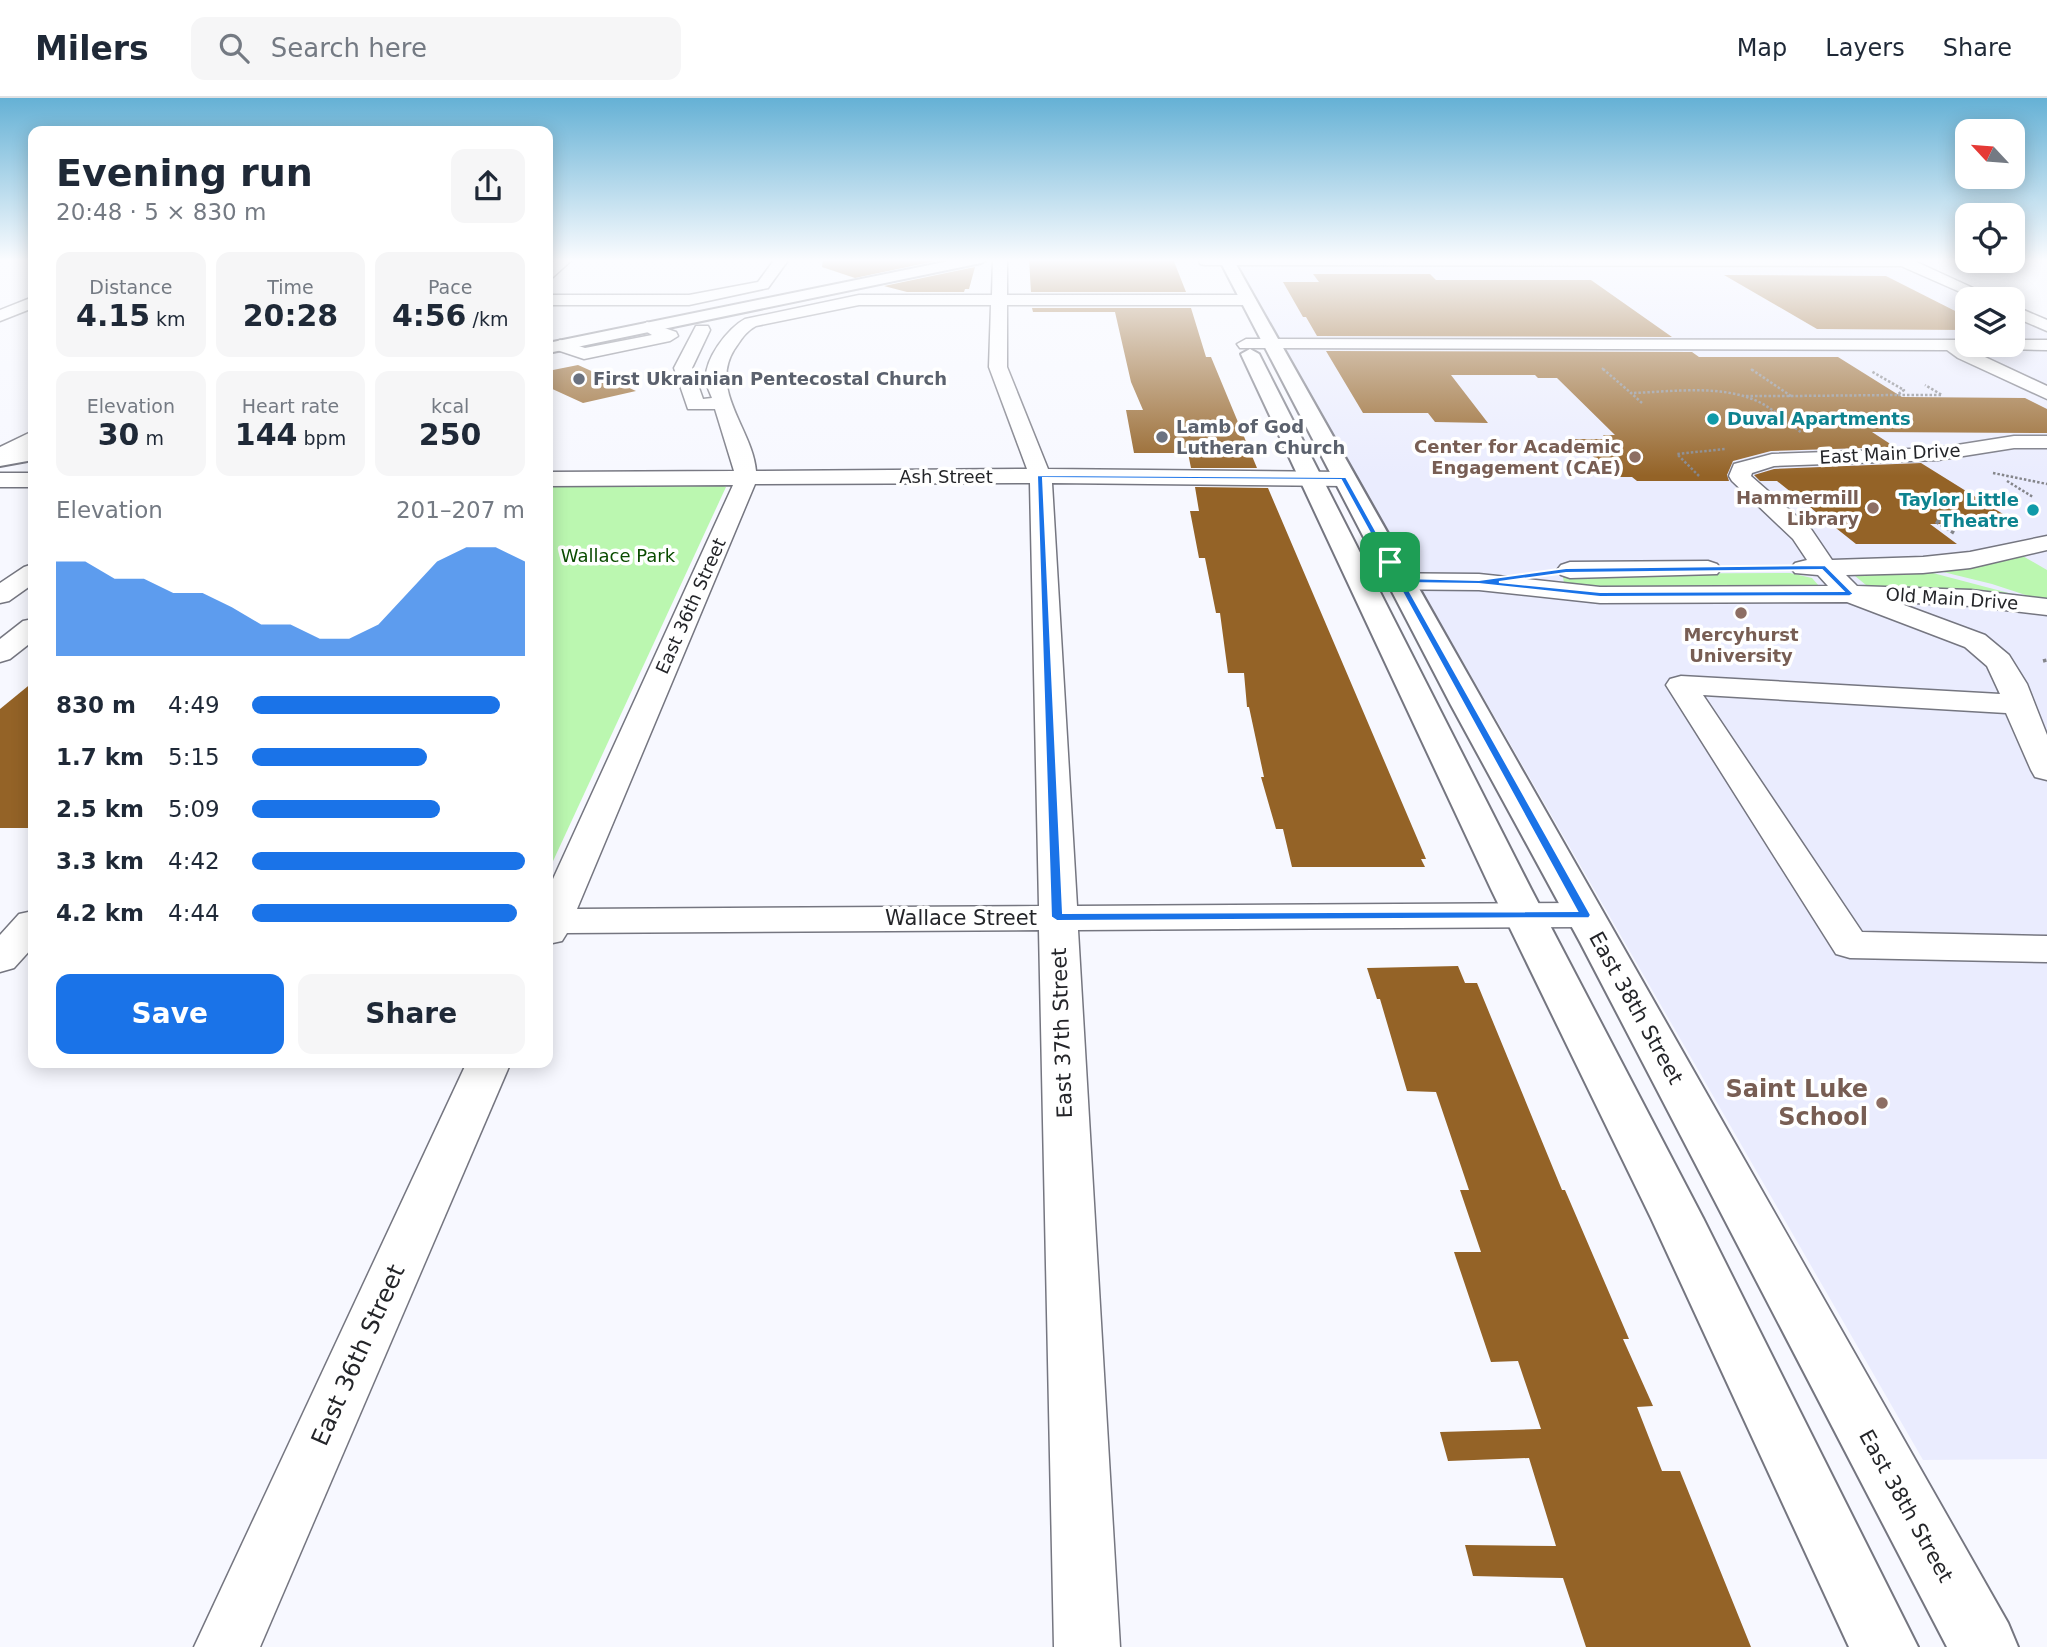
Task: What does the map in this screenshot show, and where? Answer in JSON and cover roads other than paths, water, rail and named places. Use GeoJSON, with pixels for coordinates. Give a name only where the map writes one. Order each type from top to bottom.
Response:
{"type":"FeatureCollection","features":[{"type":"Feature","properties":{"kind":"main road"},"geometry":{"type":"LineString","coordinates":[[554,346],[626,331]]}},
{"type":"Feature","properties":{"kind":"main road","name":"East 38th Street"},"geometry":{"type":"LineString","coordinates":[[1239,331],[1327,478],[1380,581],[1523,914],[1677,1218],[1884,1647]]}},
{"type":"Feature","properties":{"kind":"main road","name":"East 38th Street"},"geometry":{"type":"LineString","coordinates":[[1265,331],[1327,478]]}},
{"type":"Feature","properties":{"kind":"main road"},"geometry":{"type":"LineString","coordinates":[[0,458],[28,454]]}},
{"type":"Feature","properties":{"kind":"main road","name":"East 38th Street"},"geometry":{"type":"LineString","coordinates":[[1380,581],[1585,915],[1984,1647]]}},
{"type":"Feature","properties":{"kind":"street"},"geometry":{"type":"LineString","coordinates":[[658,331],[670,336]]}},
{"type":"Feature","properties":{"kind":"street"},"geometry":{"type":"LineString","coordinates":[[584,354],[695,331]]}},
{"type":"Feature","properties":{"kind":"street"},"geometry":{"type":"LineString","coordinates":[[701,331],[683,367],[695,405],[721,402]]}},
{"type":"Feature","properties":{"kind":"street"},"geometry":{"type":"LineString","coordinates":[[739,331],[716,369],[715,380],[745,467],[746,478]]}},
{"type":"Feature","properties":{"kind":"street","name":"East 37th Street"},"geometry":{"type":"LineString","coordinates":[[997,331],[1000,374],[1040,476],[1087,1647]]}},
{"type":"Feature","properties":{"kind":"street"},"geometry":{"type":"LineString","coordinates":[[1240,331],[1273,345],[1955,345]]}},
{"type":"Feature","properties":{"kind":"street"},"geometry":{"type":"LineString","coordinates":[[2025,345],[2047,345]]}},
{"type":"Feature","properties":{"kind":"street"},"geometry":{"type":"LineString","coordinates":[[554,346],[603,361],[641,355],[683,367]]}},
{"type":"Feature","properties":{"kind":"street"},"geometry":{"type":"LineString","coordinates":[[1970,357],[2047,393]]}},
{"type":"Feature","properties":{"kind":"street"},"geometry":{"type":"LineString","coordinates":[[0,458],[28,441]]}},
{"type":"Feature","properties":{"kind":"street","name":"East Main Drive"},"geometry":{"type":"LineString","coordinates":[[1850,594],[1825,568],[1802,534],[1743,478],[1742,469],[1772,460],[1938,454],[2014,442],[2047,442]]}},
{"type":"Feature","properties":{"kind":"street","name":"Ash Street"},"geometry":{"type":"LineString","coordinates":[[553,479],[1040,476],[1327,478]]}},
{"type":"Feature","properties":{"kind":"street","name":"East 36th Street"},"geometry":{"type":"LineString","coordinates":[[553,915],[746,478]]}},
{"type":"Feature","properties":{"kind":"street"},"geometry":{"type":"LineString","coordinates":[[0,480],[28,480]]}},
{"type":"Feature","properties":{"kind":"street","name":"Old Main Drive"},"geometry":{"type":"LineString","coordinates":[[1780,568],[1935,564],[1970,560],[2045,542]]}},
{"type":"Feature","properties":{"kind":"street","name":"Old Main Drive"},"geometry":{"type":"LineString","coordinates":[[1479,582],[1566,570],[1727,569]]}},
{"type":"Feature","properties":{"kind":"street"},"geometry":{"type":"LineString","coordinates":[[0,595],[28,575]]}},
{"type":"Feature","properties":{"kind":"street","name":"Old Main Drive"},"geometry":{"type":"LineString","coordinates":[[1380,581],[1479,582],[1600,594],[1850,594],[1971,598],[2047,607]]}},
{"type":"Feature","properties":{"kind":"street"},"geometry":{"type":"LineString","coordinates":[[1850,594],[1975,641],[1999,661],[2012,684],[2017,704],[2047,770]]}},
{"type":"Feature","properties":{"kind":"street"},"geometry":{"type":"LineString","coordinates":[[0,653],[28,631]]}},
{"type":"Feature","properties":{"kind":"street"},"geometry":{"type":"LineString","coordinates":[[2017,704],[1681,685],[1850,945],[2047,949]]}},
{"type":"Feature","properties":{"kind":"street","name":"Wallace Street"},"geometry":{"type":"LineString","coordinates":[[553,924],[1057,917],[1585,915]]}},
{"type":"Feature","properties":{"kind":"street"},"geometry":{"type":"LineString","coordinates":[[0,921],[28,922]]}},
{"type":"Feature","properties":{"kind":"street"},"geometry":{"type":"LineString","coordinates":[[0,959],[28,928]]}},
{"type":"Feature","properties":{"kind":"street","name":"East 36th Street"},"geometry":{"type":"LineString","coordinates":[[227,1647],[486,1068]]}},
{"type":"Feature","properties":{"kind":"place","name":"First Ukrainian Pentecostal Church"},"geometry":{"type":"Point","coordinates":[579,379]}},
{"type":"Feature","properties":{"kind":"place","name":"Duval Apartments"},"geometry":{"type":"Point","coordinates":[1713,419]}},
{"type":"Feature","properties":{"kind":"place","name":"Lamb of God Lutheran Church"},"geometry":{"type":"Point","coordinates":[1162,437]}},
{"type":"Feature","properties":{"kind":"place","name":"Center for Academic Engagement (CAE)"},"geometry":{"type":"Point","coordinates":[1635,457]}},
{"type":"Feature","properties":{"kind":"place","name":"Hammermill Library"},"geometry":{"type":"Point","coordinates":[1873,508]}},
{"type":"Feature","properties":{"kind":"place","name":"Taylor Little Theatre"},"geometry":{"type":"Point","coordinates":[2033,510]}},
{"type":"Feature","properties":{"kind":"place","name":"Mercyhurst University"},"geometry":{"type":"Point","coordinates":[1741,613]}},
{"type":"Feature","properties":{"kind":"place","name":"Saint Luke School"},"geometry":{"type":"Point","coordinates":[1882,1103]}},
{"type":"Feature","properties":{"kind":"park label","name":"Wallace Park"},"geometry":{"type":"Point","coordinates":[618,556]}}]}
